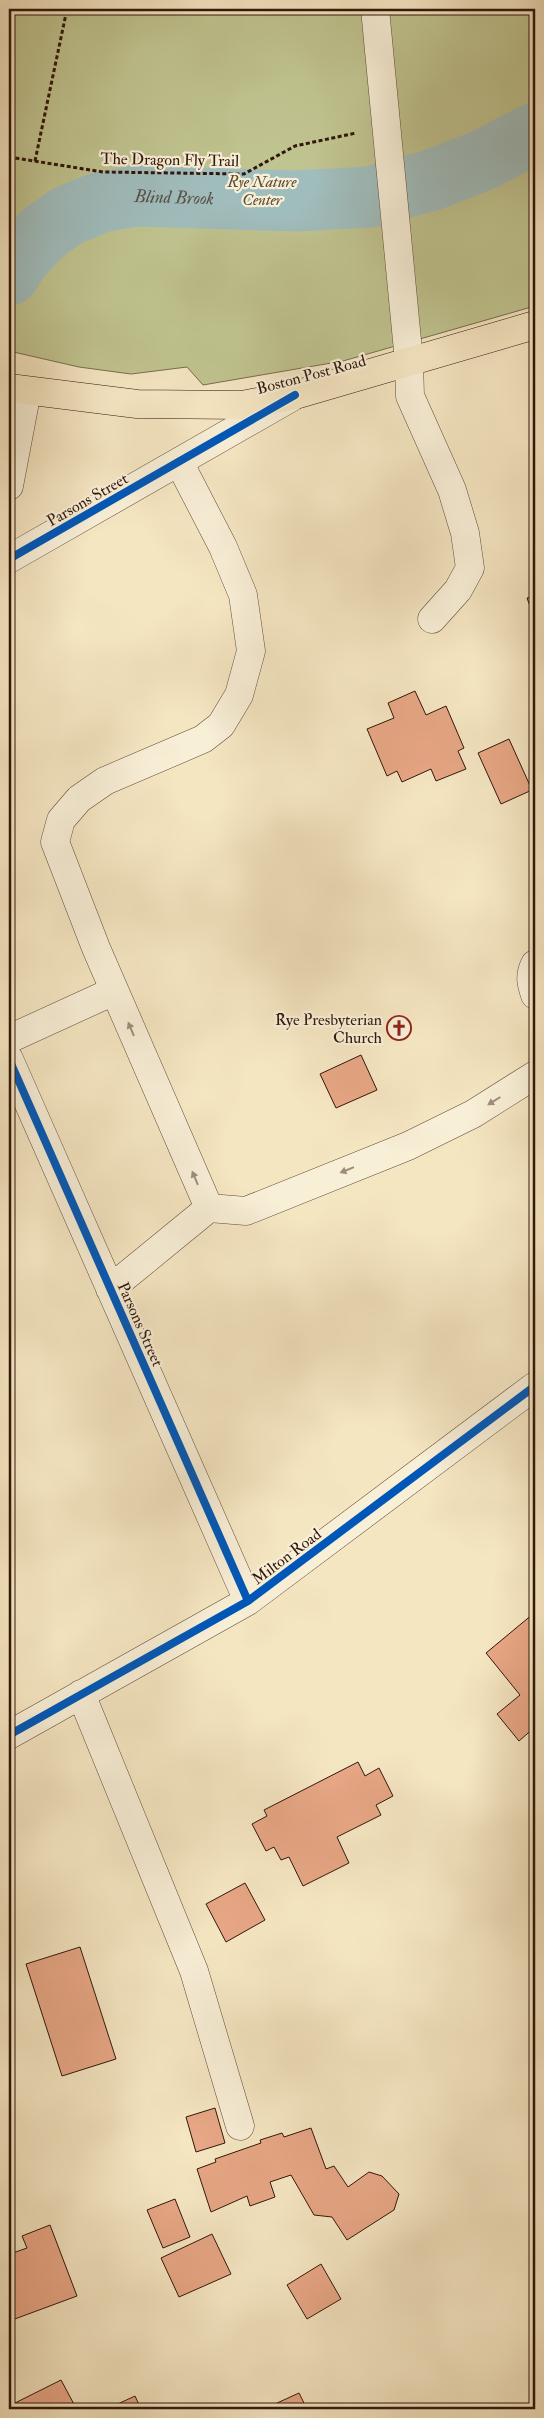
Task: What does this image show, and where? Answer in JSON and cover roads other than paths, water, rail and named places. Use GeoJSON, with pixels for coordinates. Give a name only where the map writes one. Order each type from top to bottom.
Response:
{"type":"FeatureCollection","features":[{"type":"Feature","properties":{"kind":"main road","name":"Boston Post Road"},"geometry":{"type":"LineString","coordinates":[[18,390],[137,404],[242,405],[296,395],[535,325]]}},
{"type":"Feature","properties":{"kind":"street"},"geometry":{"type":"LineString","coordinates":[[375,9],[409,361],[410,396],[452,490],[465,533],[470,568],[458,590],[432,619]]}},
{"type":"Feature","properties":{"kind":"street"},"geometry":{"type":"LineString","coordinates":[[9,486],[18,390]]}},
{"type":"Feature","properties":{"kind":"street","name":"Parsons Street"},"geometry":{"type":"LineString","coordinates":[[9,559],[296,395]]}},
{"type":"Feature","properties":{"kind":"street"},"geometry":{"type":"LineString","coordinates":[[179,462],[223,547],[243,595],[251,651],[239,694],[222,725],[203,739],[105,781],[78,799],[61,820],[55,842],[114,991],[208,1208]]}},
{"type":"Feature","properties":{"kind":"street"},"geometry":{"type":"LineString","coordinates":[[535,964],[530,973],[535,995]]}},
{"type":"Feature","properties":{"kind":"street"},"geometry":{"type":"LineString","coordinates":[[9,1039],[114,991]]}},
{"type":"Feature","properties":{"kind":"street","name":"Parsons Street"},"geometry":{"type":"LineString","coordinates":[[9,1059],[248,1601]]}},
{"type":"Feature","properties":{"kind":"street"},"geometry":{"type":"LineString","coordinates":[[110,1289],[208,1208],[246,1211],[408,1146],[473,1114],[535,1075]]}},
{"type":"Feature","properties":{"kind":"street","name":"Milton Road"},"geometry":{"type":"LineString","coordinates":[[9,1735],[248,1601],[535,1386]]}},
{"type":"Feature","properties":{"kind":"street"},"geometry":{"type":"LineString","coordinates":[[81,1694],[194,1971],[240,2126]]}},
{"type":"Feature","properties":{"kind":"waterway","name":"Blind Brook"},"geometry":{"type":"LineString","coordinates":[[9,275],[19,259],[43,233],[67,216],[101,202],[136,196],[295,201],[370,197],[432,180],[483,160],[535,133]]}},
{"type":"Feature","properties":{"kind":"place","name":"Rye Presbyterian Church"},"geometry":{"type":"Point","coordinates":[399,1028]}},
{"type":"Feature","properties":{"kind":"park label","name":"Rye Nature Center"},"geometry":{"type":"Point","coordinates":[262,190]}}]}
